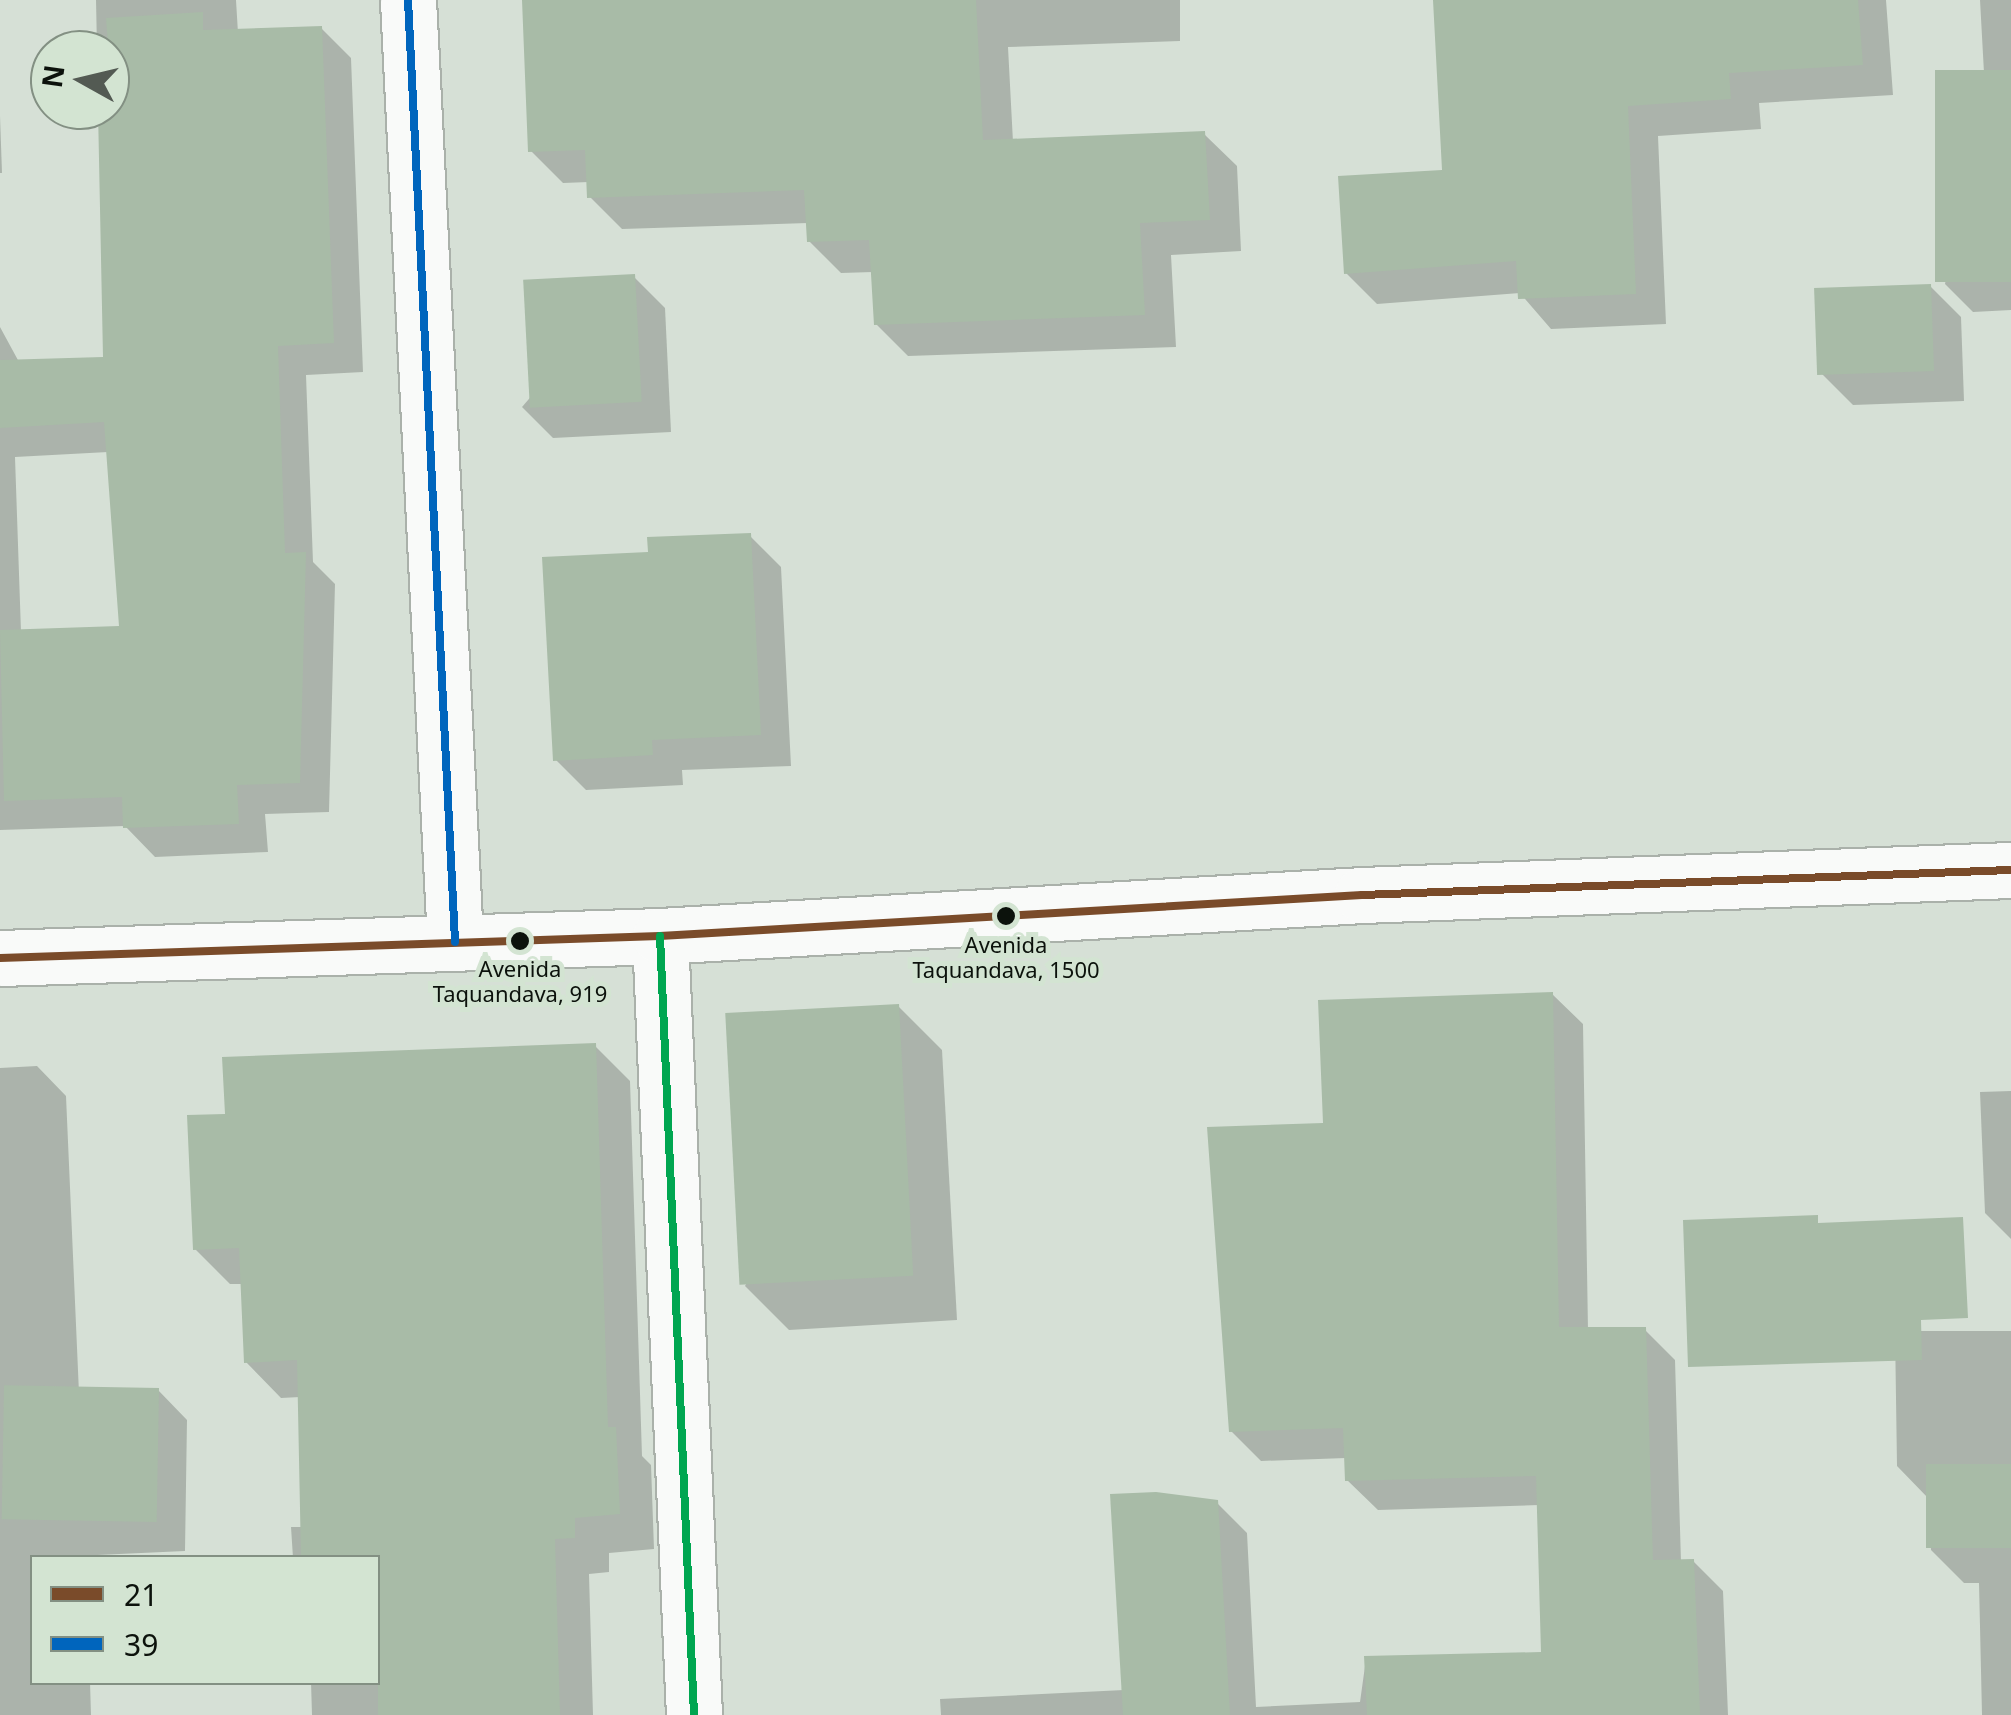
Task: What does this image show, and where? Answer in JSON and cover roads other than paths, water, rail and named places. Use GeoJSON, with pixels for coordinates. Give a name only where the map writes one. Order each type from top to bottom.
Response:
{"type":"FeatureCollection","features":[{"type":"Feature","properties":{"kind":"street"},"geometry":{"type":"LineString","coordinates":[[408,0],[455,942]]}},
{"type":"Feature","properties":{"kind":"street"},"geometry":{"type":"LineString","coordinates":[[0,958],[660,936],[1362,895],[2011,870]]}},
{"type":"Feature","properties":{"kind":"street"},"geometry":{"type":"LineString","coordinates":[[660,936],[694,1715]]}},
{"type":"Feature","properties":{"kind":"place","name":"Avenida Taquandava, 1500"},"geometry":{"type":"Point","coordinates":[1006,916]}},
{"type":"Feature","properties":{"kind":"place","name":"Avenida Taquandava, 919"},"geometry":{"type":"Point","coordinates":[520,941]}}]}
